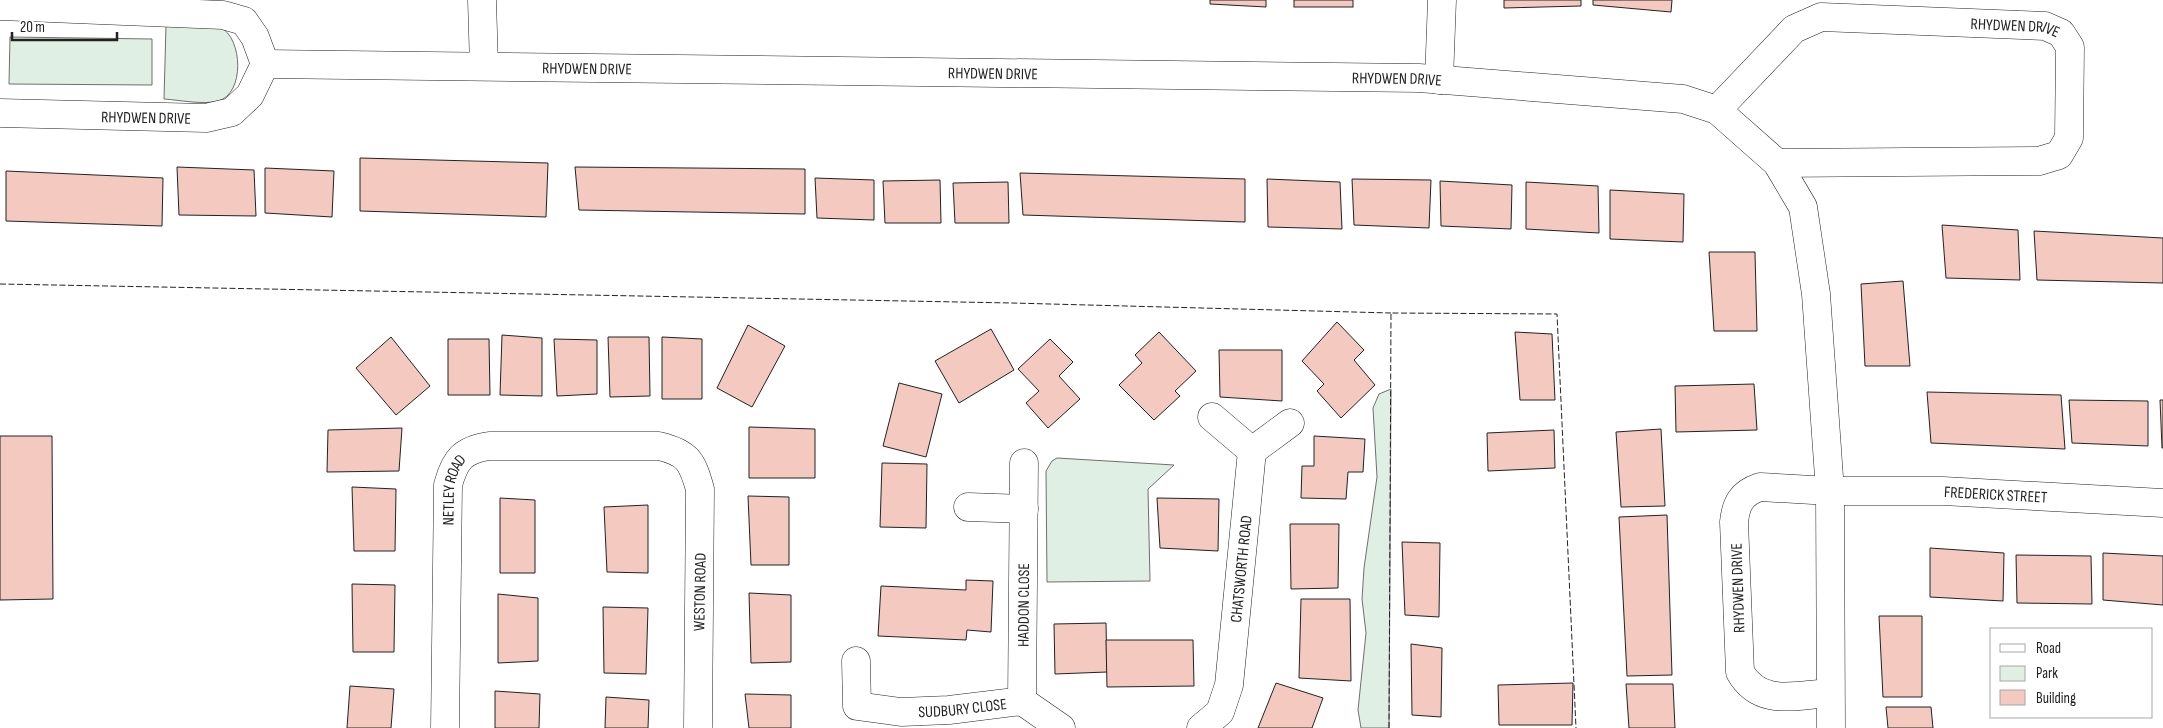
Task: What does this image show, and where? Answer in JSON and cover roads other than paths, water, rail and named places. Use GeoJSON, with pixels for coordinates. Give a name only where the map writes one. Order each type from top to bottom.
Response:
{"type":"FeatureCollection","features":[{"type":"Feature","properties":{"kind":"street"},"geometry":{"type":"LineString","coordinates":[[482,0],[484,66]]}},
{"type":"Feature","properties":{"kind":"street"},"geometry":{"type":"LineString","coordinates":[[1440,80],[1442,0]]}},
{"type":"Feature","properties":{"kind":"street"},"geometry":{"type":"LineString","coordinates":[[0,6],[83,4],[223,15],[244,21],[255,37],[265,64]]}},
{"type":"Feature","properties":{"kind":"street","name":"RHYDWEN DRIVE"},"geometry":{"type":"LineString","coordinates":[[1717,110],[1794,29],[1821,17],[2045,26],[2061,33],[2070,47],[2069,138],[2059,155],[2039,161],[1777,163]]}},
{"type":"Feature","properties":{"kind":"street","name":"RHYDWEN DRIVE"},"geometry":{"type":"LineString","coordinates":[[0,113],[206,118],[232,112],[250,95],[265,64],[1440,80],[1683,99],[1717,110],[1777,163],[1803,207],[1811,253],[1822,360],[1830,491],[1831,728]]}},
{"type":"Feature","properties":{"kind":"street"},"geometry":{"type":"LineString","coordinates":[[1212,417],[1252,451],[1290,423]]}},
{"type":"Feature","properties":{"kind":"street","name":"NETLEY ROAD"},"geometry":{"type":"LineString","coordinates":[[446,728],[448,485],[452,470],[460,458],[472,448],[489,446],[659,446],[678,451],[688,459]]}},
{"type":"Feature","properties":{"kind":"street","name":"CHATSWORTH ROAD"},"geometry":{"type":"LineString","coordinates":[[1201,728],[1220,712],[1229,685],[1252,451]]}},
{"type":"Feature","properties":{"kind":"street","name":"WESTON ROAD"},"geometry":{"type":"LineString","coordinates":[[688,459],[695,471],[700,489],[698,728]]}},
{"type":"Feature","properties":{"kind":"street","name":"HADDON CLOSE"},"geometry":{"type":"LineString","coordinates":[[1022,701],[1024,463]]}},
{"type":"Feature","properties":{"kind":"street","name":"RHYDWEN DRIVE"},"geometry":{"type":"LineString","coordinates":[[1830,491],[1760,487],[1749,491],[1740,499],[1735,510],[1734,522],[1740,672],[1755,691],[1767,696],[1830,693]]}},
{"type":"Feature","properties":{"kind":"street","name":"FREDERICK STREET"},"geometry":{"type":"LineString","coordinates":[[1830,491],[1943,491],[2163,503]]}},
{"type":"Feature","properties":{"kind":"street"},"geometry":{"type":"LineString","coordinates":[[968,507],[1024,509]]}},
{"type":"Feature","properties":{"kind":"street","name":"SUDBURY CLOSE"},"geometry":{"type":"LineString","coordinates":[[856,661],[856,717],[901,712],[950,710],[1022,701],[1061,728]]}}]}
